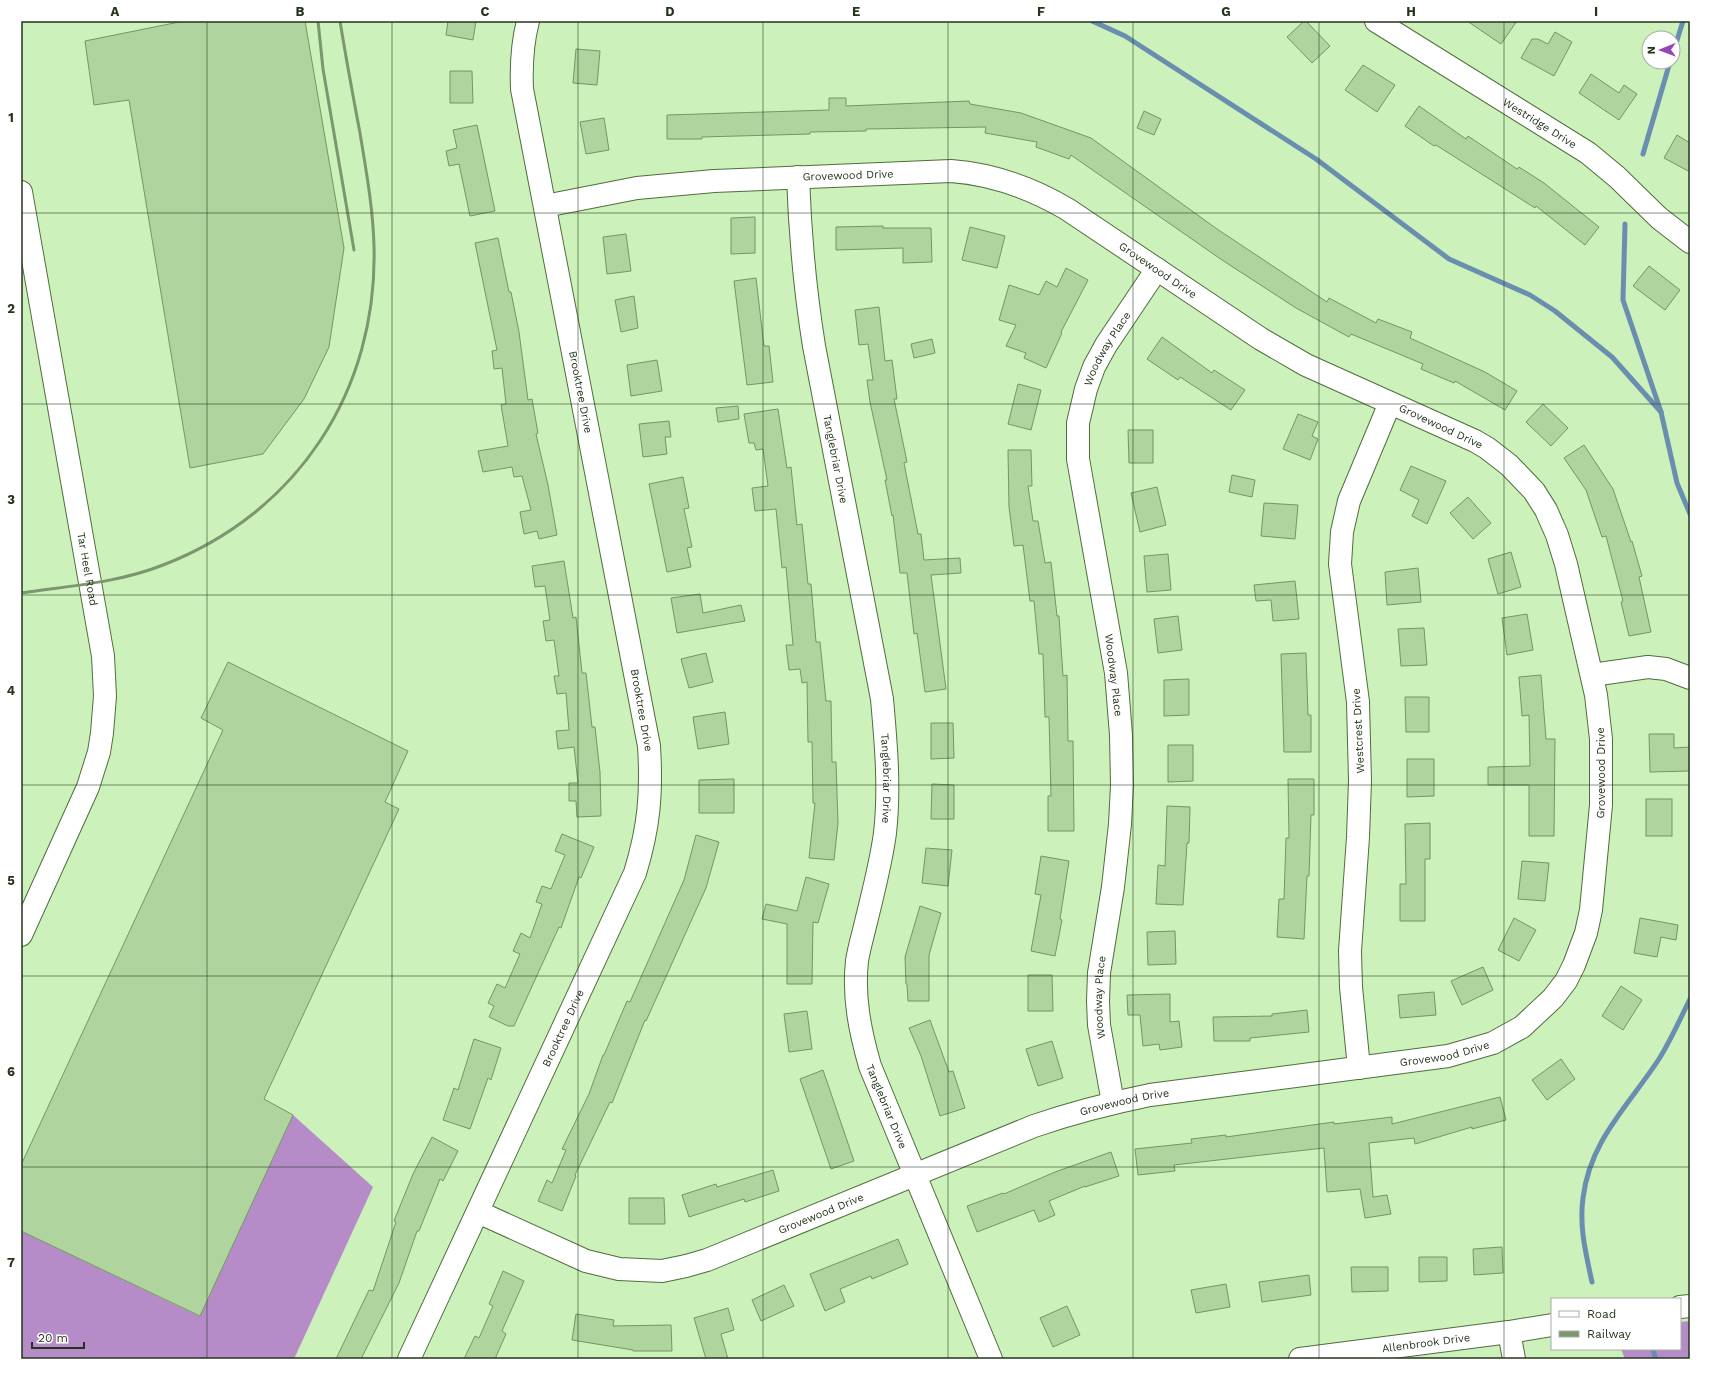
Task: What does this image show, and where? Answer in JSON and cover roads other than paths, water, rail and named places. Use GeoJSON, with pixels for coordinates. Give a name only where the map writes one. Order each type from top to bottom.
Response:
{"type":"FeatureCollection","features":[{"type":"Feature","properties":{"kind":"street","name":"Brooktree Drive"},"geometry":{"type":"LineString","coordinates":[[409,1359],[635,873],[650,811],[651,779],[649,746],[522,89],[521,62],[524,37],[528,21]]}},
{"type":"Feature","properties":{"kind":"street","name":"Westridge Drive"},"geometry":{"type":"LineString","coordinates":[[1376,21],[1588,153],[1617,177],[1659,218],[1690,242]]}},
{"type":"Feature","properties":{"kind":"street","name":"Grovewood Drive"},"geometry":{"type":"LineString","coordinates":[[478,1212],[586,1261],[619,1269],[662,1271],[707,1260],[1034,1126],[1113,1103],[1150,1095],[1448,1056],[1493,1043],[1522,1027],[1553,998],[1566,981],[1574,966],[1586,933],[1590,910],[1601,805],[1601,739],[1596,695],[1592,676],[1566,564],[1557,535],[1546,510],[1534,491],[1509,464],[1487,448],[1475,441],[1306,365],[1274,346],[1047,197],[998,178],[951,171],[714,181],[637,188],[545,206]]}},
{"type":"Feature","properties":{"kind":"street","name":"Tanglebriar Drive"},"geometry":{"type":"LineString","coordinates":[[798,177],[800,229],[806,297],[882,699],[886,743],[888,787],[884,833],[876,880],[857,960],[856,998],[861,1033],[870,1066],[991,1359]]}},
{"type":"Feature","properties":{"kind":"street","name":"Tar Heel Road"},"geometry":{"type":"LineString","coordinates":[[21,192],[103,656],[105,696],[99,752],[88,787],[21,935]]}},
{"type":"Feature","properties":{"kind":"street","name":"Woodway Place"},"geometry":{"type":"LineString","coordinates":[[1113,1103],[1099,1025],[1098,1001],[1099,973],[1113,887],[1120,824],[1122,784],[1121,735],[1116,673],[1078,459],[1078,423],[1086,389],[1094,367],[1106,344],[1158,269]]}},
{"type":"Feature","properties":{"kind":"street","name":"Westcrest Drive"},"geometry":{"type":"LineString","coordinates":[[1359,1068],[1351,987],[1350,951],[1358,838],[1360,781],[1358,710],[1349,625],[1340,564],[1342,532],[1349,501],[1390,403]]}},
{"type":"Feature","properties":{"kind":"street"},"geometry":{"type":"LineString","coordinates":[[1592,676],[1648,667],[1666,668],[1690,678]]}},
{"type":"Feature","properties":{"kind":"street","name":"Allenbrook Drive"},"geometry":{"type":"LineString","coordinates":[[1300,1359],[1551,1325]]}},
{"type":"Feature","properties":{"kind":"street"},"geometry":{"type":"LineString","coordinates":[[1508,1332],[1514,1359]]}},
{"type":"Feature","properties":{"kind":"waterway"},"geometry":{"type":"LineString","coordinates":[[1092,21],[1125,36],[1316,159],[1449,259],[1530,295],[1555,311],[1612,357],[1661,412]]}},
{"type":"Feature","properties":{"kind":"waterway"},"geometry":{"type":"LineString","coordinates":[[1680,30],[1683,21]]}},
{"type":"Feature","properties":{"kind":"waterway"},"geometry":{"type":"LineString","coordinates":[[1643,154],[1668,70]]}},
{"type":"Feature","properties":{"kind":"waterway"},"geometry":{"type":"LineString","coordinates":[[1625,224],[1623,300],[1661,412],[1677,483],[1690,514]]}},
{"type":"Feature","properties":{"kind":"waterway"},"geometry":{"type":"LineString","coordinates":[[1592,1282],[1584,1240],[1582,1219],[1583,1198],[1587,1177],[1602,1141],[1612,1124],[1659,1059],[1690,999]]}},
{"type":"Feature","properties":{"kind":"waterway"},"geometry":{"type":"LineString","coordinates":[[1653,1351],[1656,1359]]}},
{"type":"Feature","properties":{"kind":"railway"},"geometry":{"type":"LineString","coordinates":[[318,21],[323,69],[354,250]]}},
{"type":"Feature","properties":{"kind":"railway"},"geometry":{"type":"LineString","coordinates":[[21,593],[93,583],[128,576],[163,565],[211,542],[253,513],[290,479],[321,440],[345,397],[362,349],[372,299],[374,246],[371,203],[367,175],[340,21]]}}]}
